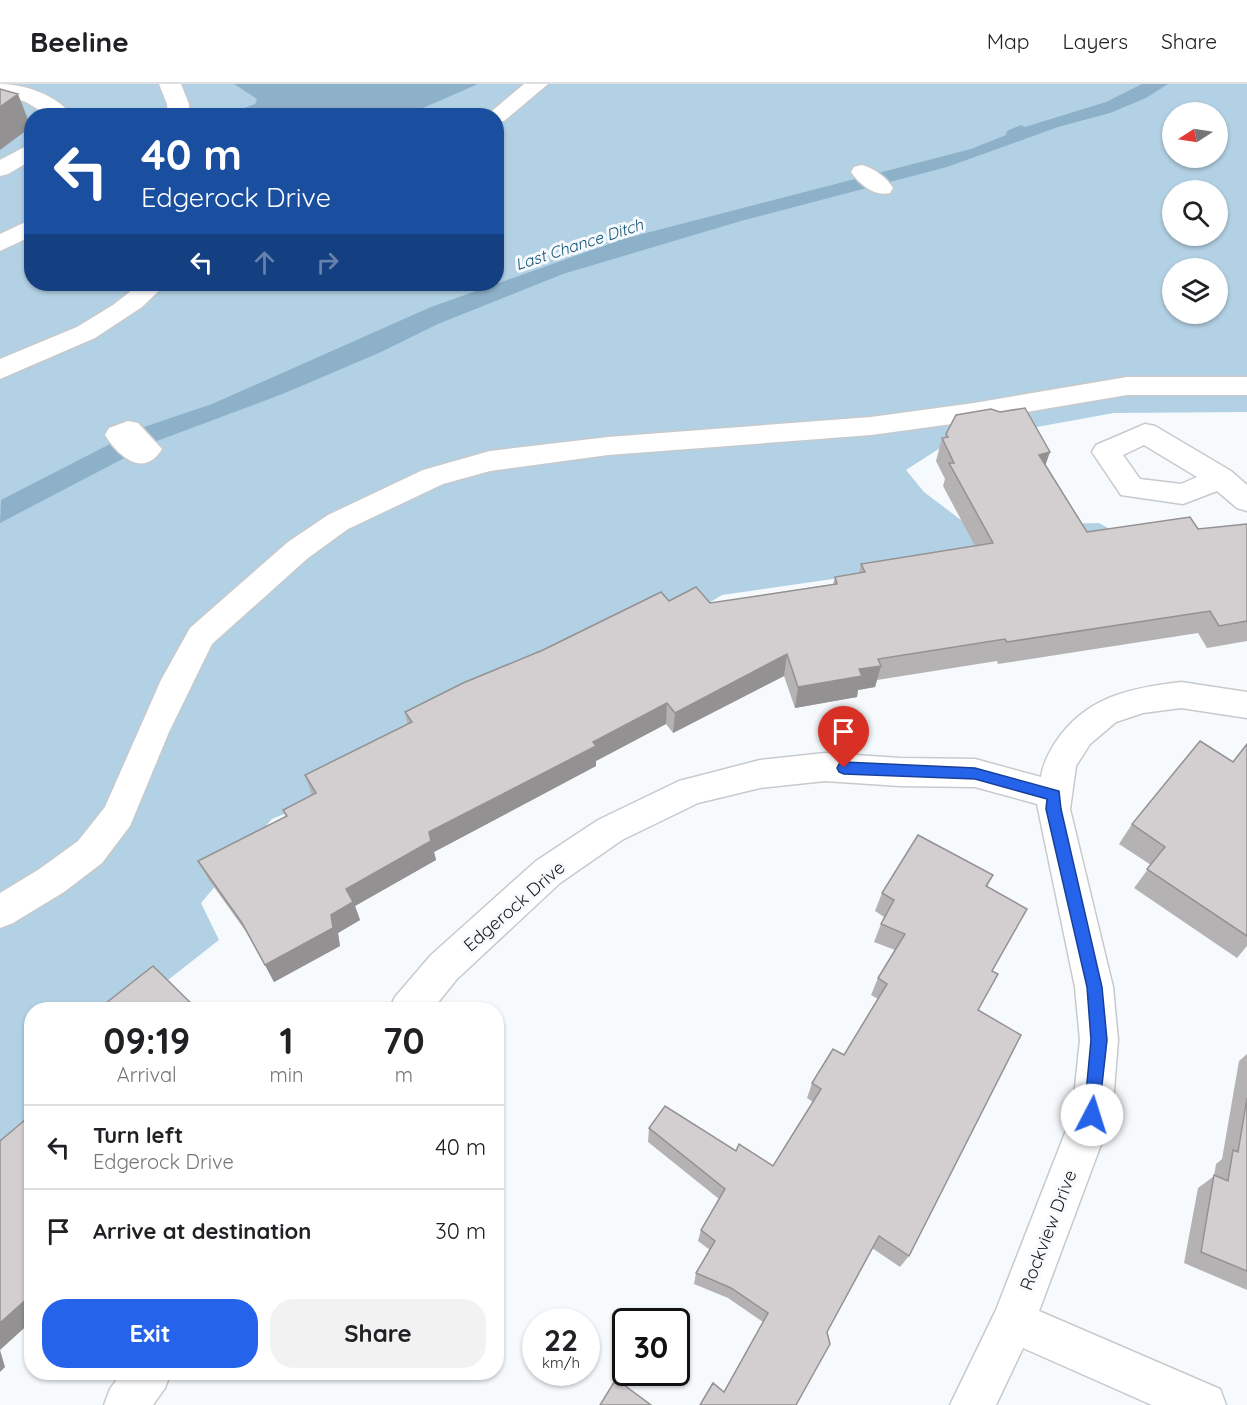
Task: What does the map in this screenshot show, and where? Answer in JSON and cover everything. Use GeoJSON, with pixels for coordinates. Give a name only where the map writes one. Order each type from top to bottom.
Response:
{"type":"FeatureCollection","features":[{"type":"Feature","properties":{"kind":"street"},"geometry":{"type":"LineString","coordinates":[[170,84],[178,108]]}},
{"type":"Feature","properties":{"kind":"street"},"geometry":{"type":"LineString","coordinates":[[504,110],[537,84]]}},
{"type":"Feature","properties":{"kind":"street"},"geometry":{"type":"LineString","coordinates":[[0,88],[23,93],[54,108]]}},
{"type":"Feature","properties":{"kind":"street"},"geometry":{"type":"LineString","coordinates":[[0,169],[24,155]]}},
{"type":"Feature","properties":{"kind":"street"},"geometry":{"type":"LineString","coordinates":[[862,172],[882,188]]}},
{"type":"Feature","properties":{"kind":"street"},"geometry":{"type":"LineString","coordinates":[[0,244],[24,230]]}},
{"type":"Feature","properties":{"kind":"street"},"geometry":{"type":"LineString","coordinates":[[0,370],[64,344],[124,310],[146,291]]}},
{"type":"Feature","properties":{"kind":"street"},"geometry":{"type":"LineString","coordinates":[[0,912],[51,881],[90,852],[118,816],[153,732],[201,636],[298,550],[338,522],[433,477],[490,461],[608,446],[871,426],[974,412],[1127,386],[1247,386]]}},
{"type":"Feature","properties":{"kind":"street"},"geometry":{"type":"LineString","coordinates":[[1221,478],[1247,501]]}},
{"type":"Feature","properties":{"kind":"street","name":"Rockview Drive"},"geometry":{"type":"LineString","coordinates":[[972,1405],[1013,1322],[1092,1115],[1099,1040],[1094,987],[1053,809],[1060,764],[1078,735],[1105,713],[1141,700],[1181,695],[1247,705]]}},
{"type":"Feature","properties":{"kind":"street","name":"Edgerock Drive"},"geometry":{"type":"LineString","coordinates":[[415,1002],[444,967],[548,872],[610,830],[691,790],[760,774],[825,766],[900,772],[975,774],[1054,795]]}},
{"type":"Feature","properties":{"kind":"street"},"geometry":{"type":"LineString","coordinates":[[1013,1322],[1204,1405]]}},
{"type":"Feature","properties":{"kind":"street"},"geometry":{"type":"LineString","coordinates":[[126,1405],[143,1380]]}},
{"type":"Feature","properties":{"kind":"shaded area"},"geometry":{"type":"Polygon","coordinates":[[[0,84],[1247,84],[1247,412],[1114,413],[948,443],[906,470],[924,492],[969,526],[1099,523],[1124,537],[722,595],[653,637],[384,774],[272,819],[201,903],[219,940],[140,1002],[24,1002],[24,1146],[0,1167],[0,84]]]}},
{"type":"Feature","properties":{"kind":"shaded area"},"geometry":{"type":"Polygon","coordinates":[[[234,84],[478,84],[423,108],[244,108],[255,104],[257,99],[234,84]]]}},
{"type":"Feature","properties":{"kind":"shaded area"},"geometry":{"type":"Polygon","coordinates":[[[1142,84],[1168,84],[1146,98],[1110,113],[1058,127],[947,167],[741,221],[563,274],[438,324],[381,352],[285,393],[157,441],[0,523],[1,500],[141,428],[212,404],[431,307],[476,291],[504,291],[504,281],[623,239],[971,149],[1006,135],[1007,131],[1021,125],[1025,127],[1106,102],[1142,84]]]}},
{"type":"Feature","properties":{"kind":"building"},"geometry":{"type":"Polygon","coordinates":[[[0,89],[18,94],[0,107],[0,89]]]}},
{"type":"Feature","properties":{"kind":"building"},"geometry":{"type":"Polygon","coordinates":[[[1025,408],[1050,452],[1039,455],[1087,532],[1190,517],[1198,529],[1247,524],[1247,621],[1219,626],[1210,611],[1007,642],[1005,639],[878,659],[881,666],[859,669],[862,676],[798,687],[787,654],[675,713],[667,703],[593,742],[596,746],[429,832],[431,841],[346,889],[353,902],[331,915],[333,928],[265,965],[242,923],[198,861],[287,816],[283,810],[316,793],[305,775],[412,722],[405,712],[463,683],[543,650],[661,592],[669,601],[696,587],[710,603],[837,584],[835,577],[865,572],[861,564],[993,543],[949,463],[954,463],[942,438],[948,437],[946,434],[956,415],[991,409],[1000,412],[1025,408]]]}},
{"type":"Feature","properties":{"kind":"building"},"geometry":{"type":"Polygon","coordinates":[[[1200,741],[1233,762],[1247,744],[1247,936],[1147,869],[1165,847],[1132,824],[1200,741]]]}},
{"type":"Feature","properties":{"kind":"building"},"geometry":{"type":"Polygon","coordinates":[[[918,835],[993,875],[986,886],[1027,909],[992,971],[998,974],[978,1010],[1021,1035],[909,1256],[879,1236],[827,1332],[830,1344],[796,1405],[700,1405],[713,1383],[724,1392],[768,1313],[731,1288],[696,1273],[715,1241],[701,1230],[725,1189],[649,1128],[665,1106],[736,1151],[739,1144],[773,1166],[821,1089],[812,1083],[833,1049],[844,1055],[887,984],[878,978],[905,934],[881,924],[894,900],[882,893],[918,835]]]}},
{"type":"Feature","properties":{"kind":"building"},"geometry":{"type":"Polygon","coordinates":[[[153,966],[190,1002],[107,1002],[153,966]]]}},
{"type":"Feature","properties":{"kind":"building"},"geometry":{"type":"Polygon","coordinates":[[[1247,1098],[1247,1271],[1201,1252],[1214,1175],[1228,1181],[1233,1150],[1238,1152],[1247,1098]]]}},
{"type":"Feature","properties":{"kind":"building"},"geometry":{"type":"Polygon","coordinates":[[[24,1121],[24,1301],[0,1323],[0,1141],[24,1121]]]}},
{"type":"Feature","properties":{"kind":"building"},"geometry":{"type":"Polygon","coordinates":[[[612,1386],[625,1386],[651,1405],[600,1405],[612,1386]]]}},
{"type":"Feature","properties":{"kind":"route"},"geometry":{"type":"LineString","coordinates":[[844,768],[975,774],[1054,795],[1053,809],[1094,987],[1099,1040],[1092,1115]]}},
{"type":"Feature","properties":{"kind":"water label","name":"Last Chance Ditch"},"geometry":{"type":"Point","coordinates":[579,244]}}]}
